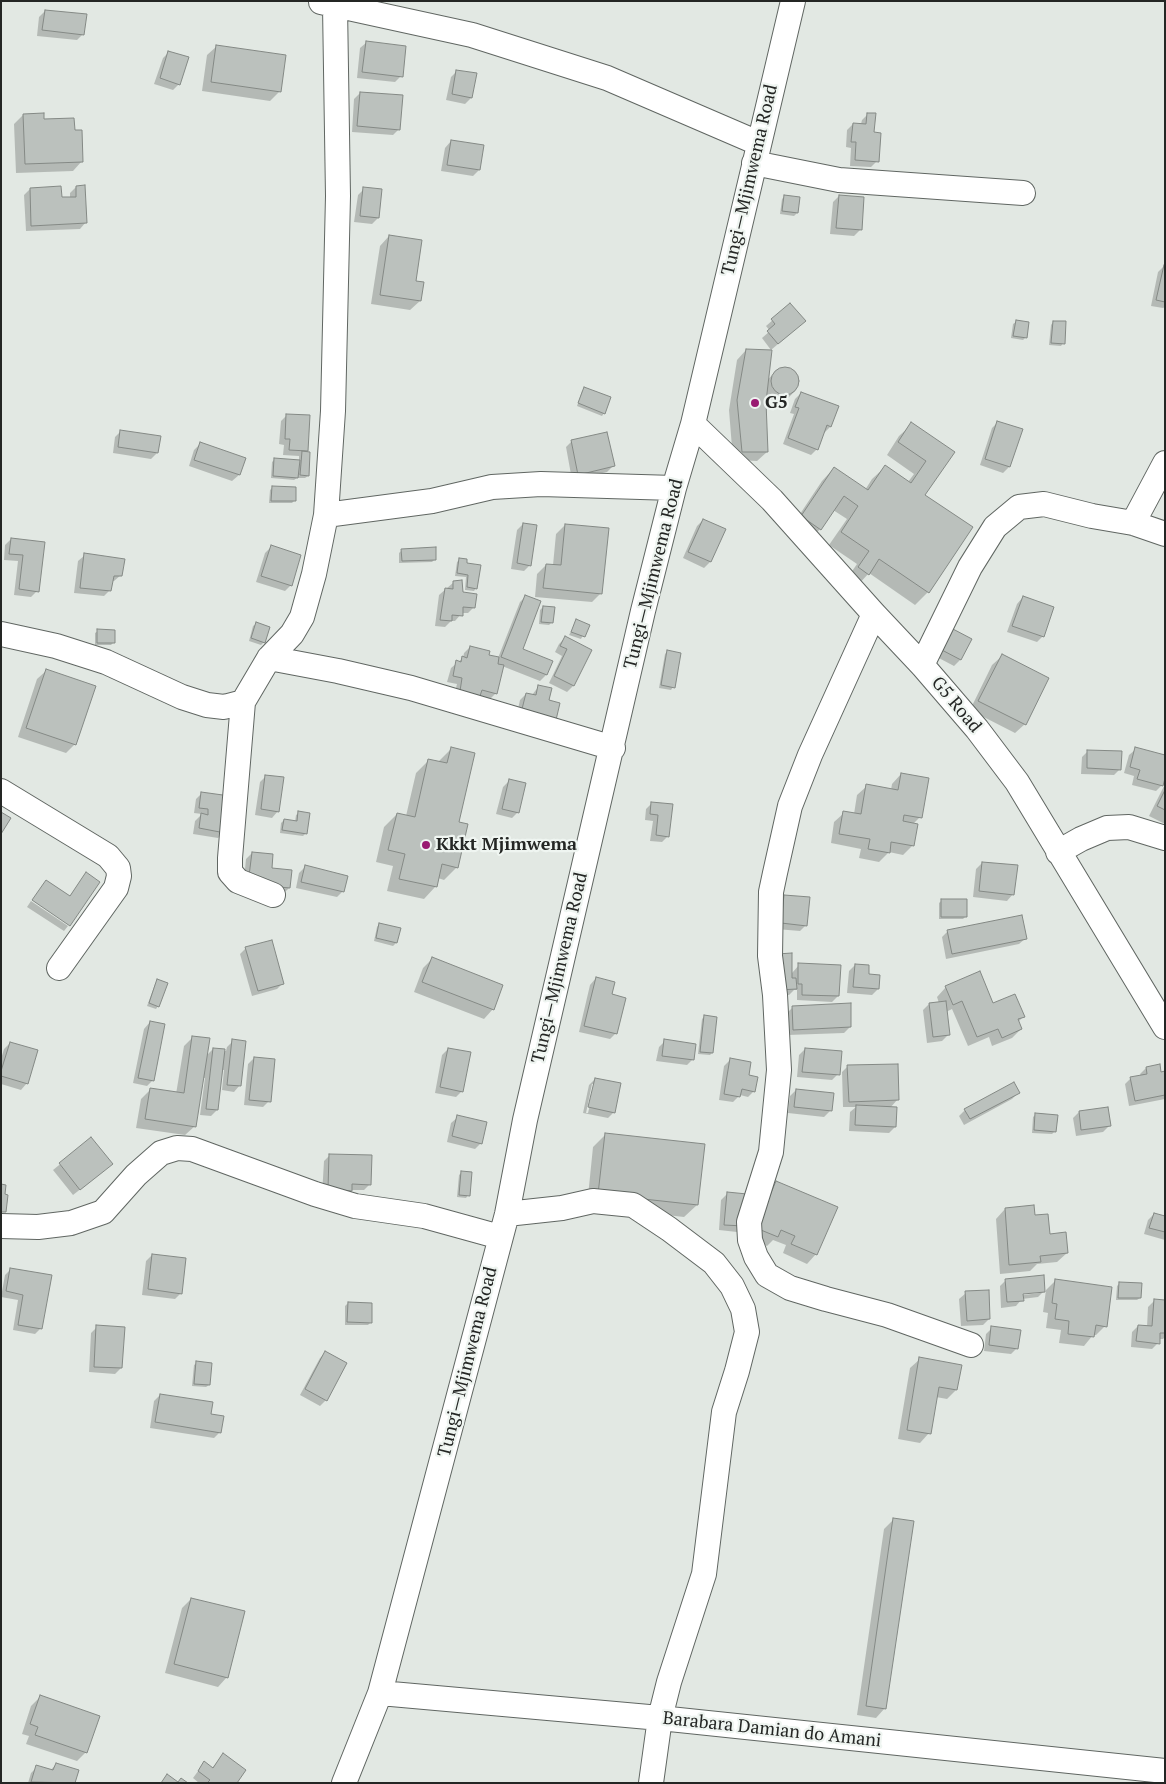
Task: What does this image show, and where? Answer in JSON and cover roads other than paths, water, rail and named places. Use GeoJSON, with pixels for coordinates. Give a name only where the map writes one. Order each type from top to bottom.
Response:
{"type":"FeatureCollection","features":[{"type":"Feature","properties":{"kind":"street","name":"Tungi—Mjimwema Road"},"geometry":{"type":"LineString","coordinates":[[344,1783],[380,1693],[507,1214],[543,1038],[613,748],[643,611],[674,488],[693,424],[793,1]]}},
{"type":"Feature","properties":{"kind":"street"},"geometry":{"type":"LineString","coordinates":[[273,895],[238,881],[230,872],[230,858],[244,702],[269,658],[292,634],[302,617],[314,574],[326,515],[333,411],[338,196],[328,3],[472,35],[607,78],[756,153],[839,180],[1023,193]]}},
{"type":"Feature","properties":{"kind":"street","name":"G5 Road"},"geometry":{"type":"LineString","coordinates":[[693,424],[772,500],[922,665],[977,729],[1018,782],[1058,852],[1165,1027]]}},
{"type":"Feature","properties":{"kind":"street"},"geometry":{"type":"LineString","coordinates":[[1133,523],[1165,463]]}},
{"type":"Feature","properties":{"kind":"street"},"geometry":{"type":"LineString","coordinates":[[326,515],[432,501],[502,486],[541,484],[674,488]]}},
{"type":"Feature","properties":{"kind":"street"},"geometry":{"type":"LineString","coordinates":[[922,665],[970,567],[996,527],[1019,508],[1044,504],[1092,516],[1133,523],[1165,534]]}},
{"type":"Feature","properties":{"kind":"street"},"geometry":{"type":"LineString","coordinates":[[874,614],[793,797],[774,873],[771,892],[770,956],[775,995],[779,1070],[771,1152],[749,1222],[750,1240],[756,1257],[767,1275],[790,1288],[887,1315],[971,1345]]}},
{"type":"Feature","properties":{"kind":"street"},"geometry":{"type":"LineString","coordinates":[[1,634],[56,646],[106,662],[182,697],[207,705],[224,707],[244,702]]}},
{"type":"Feature","properties":{"kind":"street"},"geometry":{"type":"LineString","coordinates":[[269,658],[338,671],[411,688],[613,748]]}},
{"type":"Feature","properties":{"kind":"street"},"geometry":{"type":"LineString","coordinates":[[1,791],[108,856],[118,868],[119,876],[116,888],[59,968]]}},
{"type":"Feature","properties":{"kind":"street"},"geometry":{"type":"LineString","coordinates":[[1058,852],[1081,839],[1107,828],[1129,827],[1165,838]]}},
{"type":"Feature","properties":{"kind":"street"},"geometry":{"type":"LineString","coordinates":[[1,1226],[38,1228],[71,1223],[103,1212],[136,1176],[161,1153],[177,1148],[192,1149],[315,1194],[355,1206],[424,1216],[500,1237]]}},
{"type":"Feature","properties":{"kind":"street"},"geometry":{"type":"LineString","coordinates":[[507,1214],[562,1208],[593,1201],[633,1205],[669,1229],[714,1264],[732,1286],[743,1309],[747,1332],[724,1412],[704,1574],[669,1682],[660,1718],[651,1783]]}},
{"type":"Feature","properties":{"kind":"street","name":"Barabara Damian do Amani"},"geometry":{"type":"LineString","coordinates":[[380,1693],[660,1718],[1165,1771]]}},
{"type":"Feature","properties":{"kind":"place","name":"G5"},"geometry":{"type":"Point","coordinates":[755,403]}},
{"type":"Feature","properties":{"kind":"place","name":"Kkkt Mjimwema"},"geometry":{"type":"Point","coordinates":[426,845]}}]}
